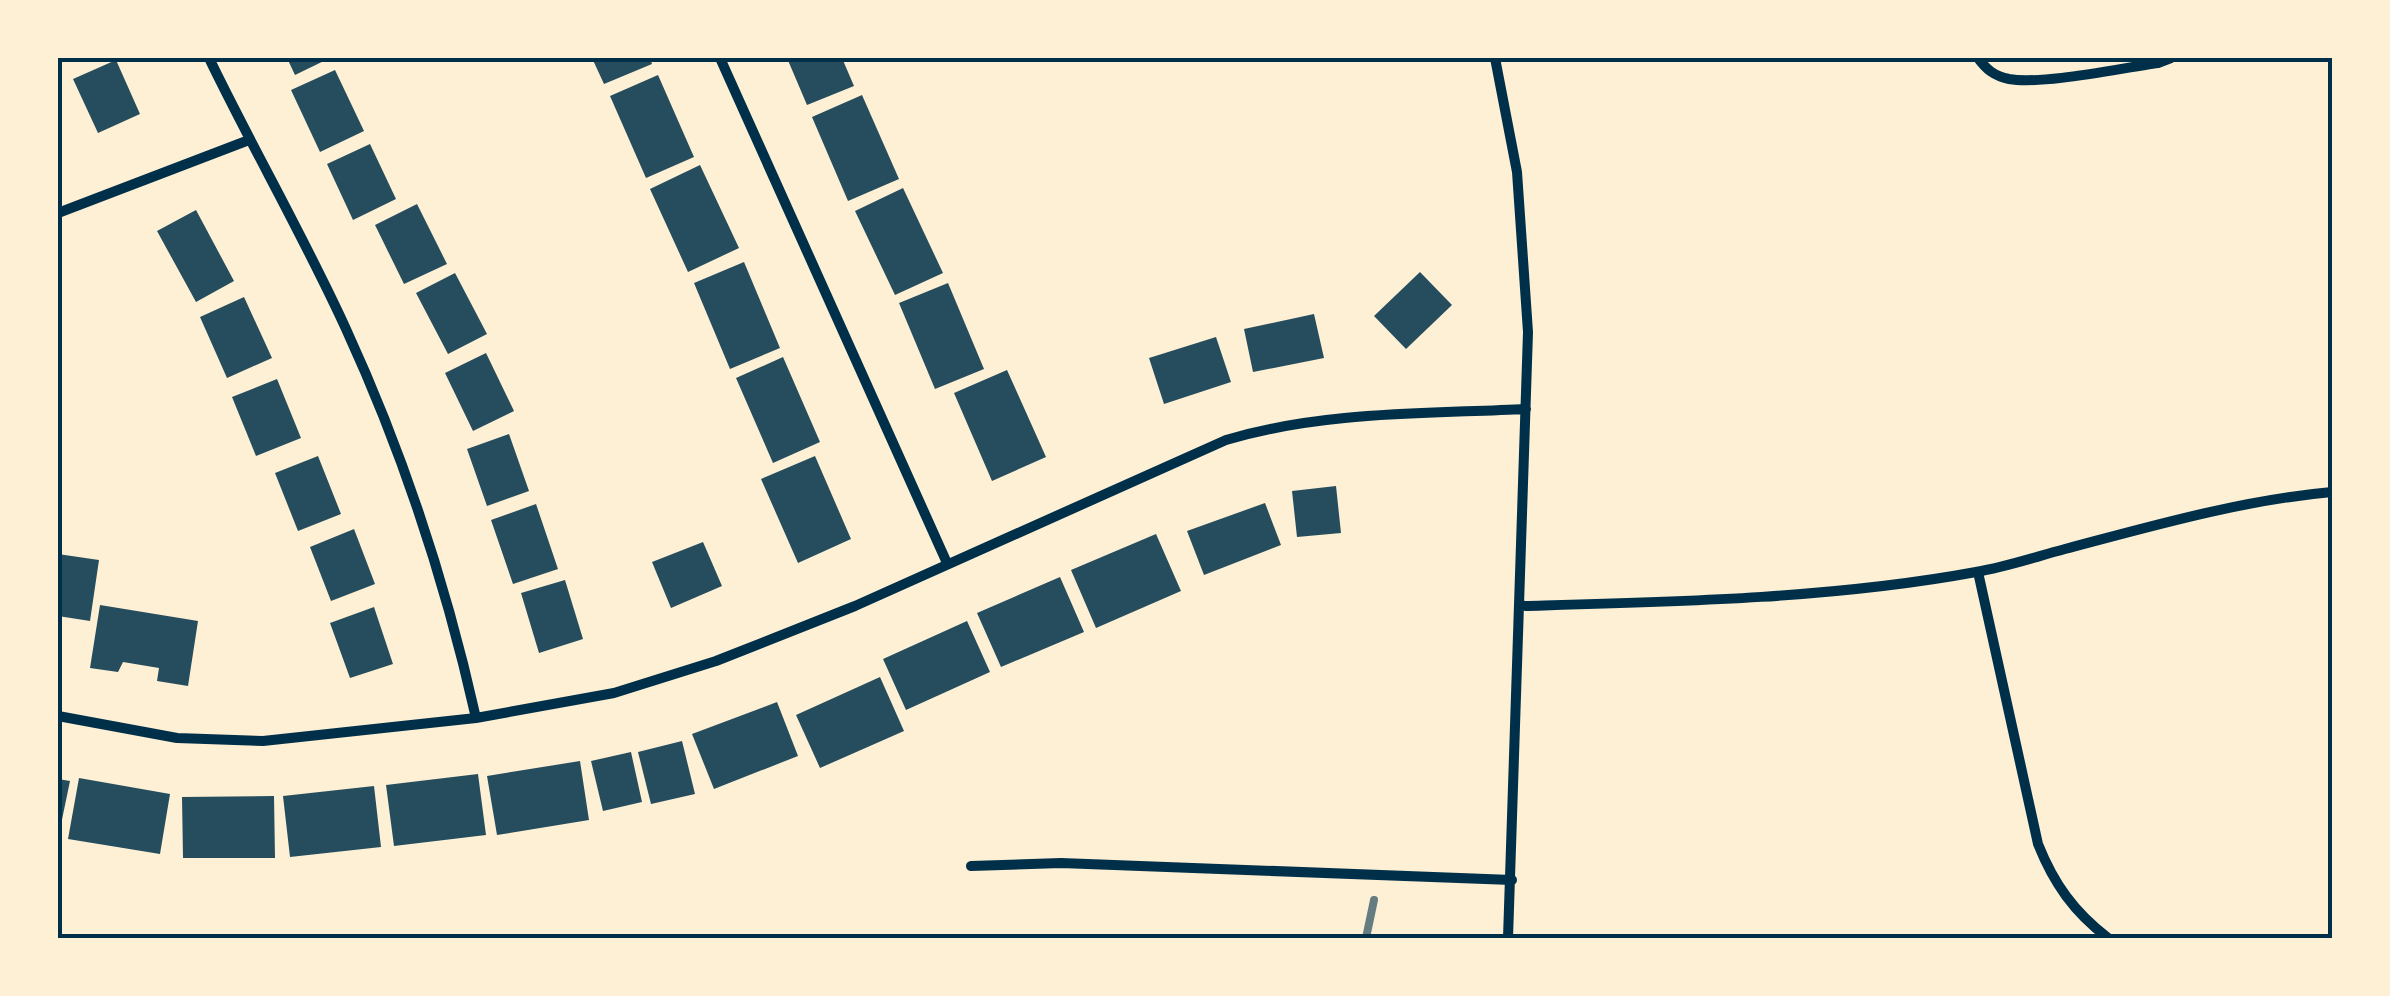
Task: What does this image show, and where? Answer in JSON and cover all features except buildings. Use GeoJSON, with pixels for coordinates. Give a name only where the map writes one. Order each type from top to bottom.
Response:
{"type":"FeatureCollection","features":[{"type":"Feature","properties":{"kind":"street"},"geometry":{"type":"LineString","coordinates":[[209,58],[346,328],[380,408],[443,583],[476,718]]}},
{"type":"Feature","properties":{"kind":"street"},"geometry":{"type":"LineString","coordinates":[[720,58],[947,562]]}},
{"type":"Feature","properties":{"kind":"street"},"geometry":{"type":"LineString","coordinates":[[1495,58],[1512,136],[1528,297],[1508,938]]}},
{"type":"Feature","properties":{"kind":"street"},"geometry":{"type":"LineString","coordinates":[[1978,58],[1996,75],[2026,81],[2172,58]]}},
{"type":"Feature","properties":{"kind":"street"},"geometry":{"type":"LineString","coordinates":[[58,213],[248,140]]}},
{"type":"Feature","properties":{"kind":"street"},"geometry":{"type":"LineString","coordinates":[[58,716],[177,738],[217,741],[264,740],[476,718],[552,706],[666,678],[855,606],[1226,440],[1262,429],[1322,418],[1526,409]]}},
{"type":"Feature","properties":{"kind":"street"},"geometry":{"type":"LineString","coordinates":[[1521,606],[1770,595],[1978,572],[2168,523],[2332,492]]}},
{"type":"Feature","properties":{"kind":"street"},"geometry":{"type":"LineString","coordinates":[[1978,572],[2038,844],[2065,897],[2082,918],[2108,938]]}},
{"type":"Feature","properties":{"kind":"street"},"geometry":{"type":"LineString","coordinates":[[971,866],[1061,863],[1512,880]]}},
{"type":"Feature","properties":{"kind":"railway"},"geometry":{"type":"LineString","coordinates":[[1366,938],[1374,900]]}}]}
